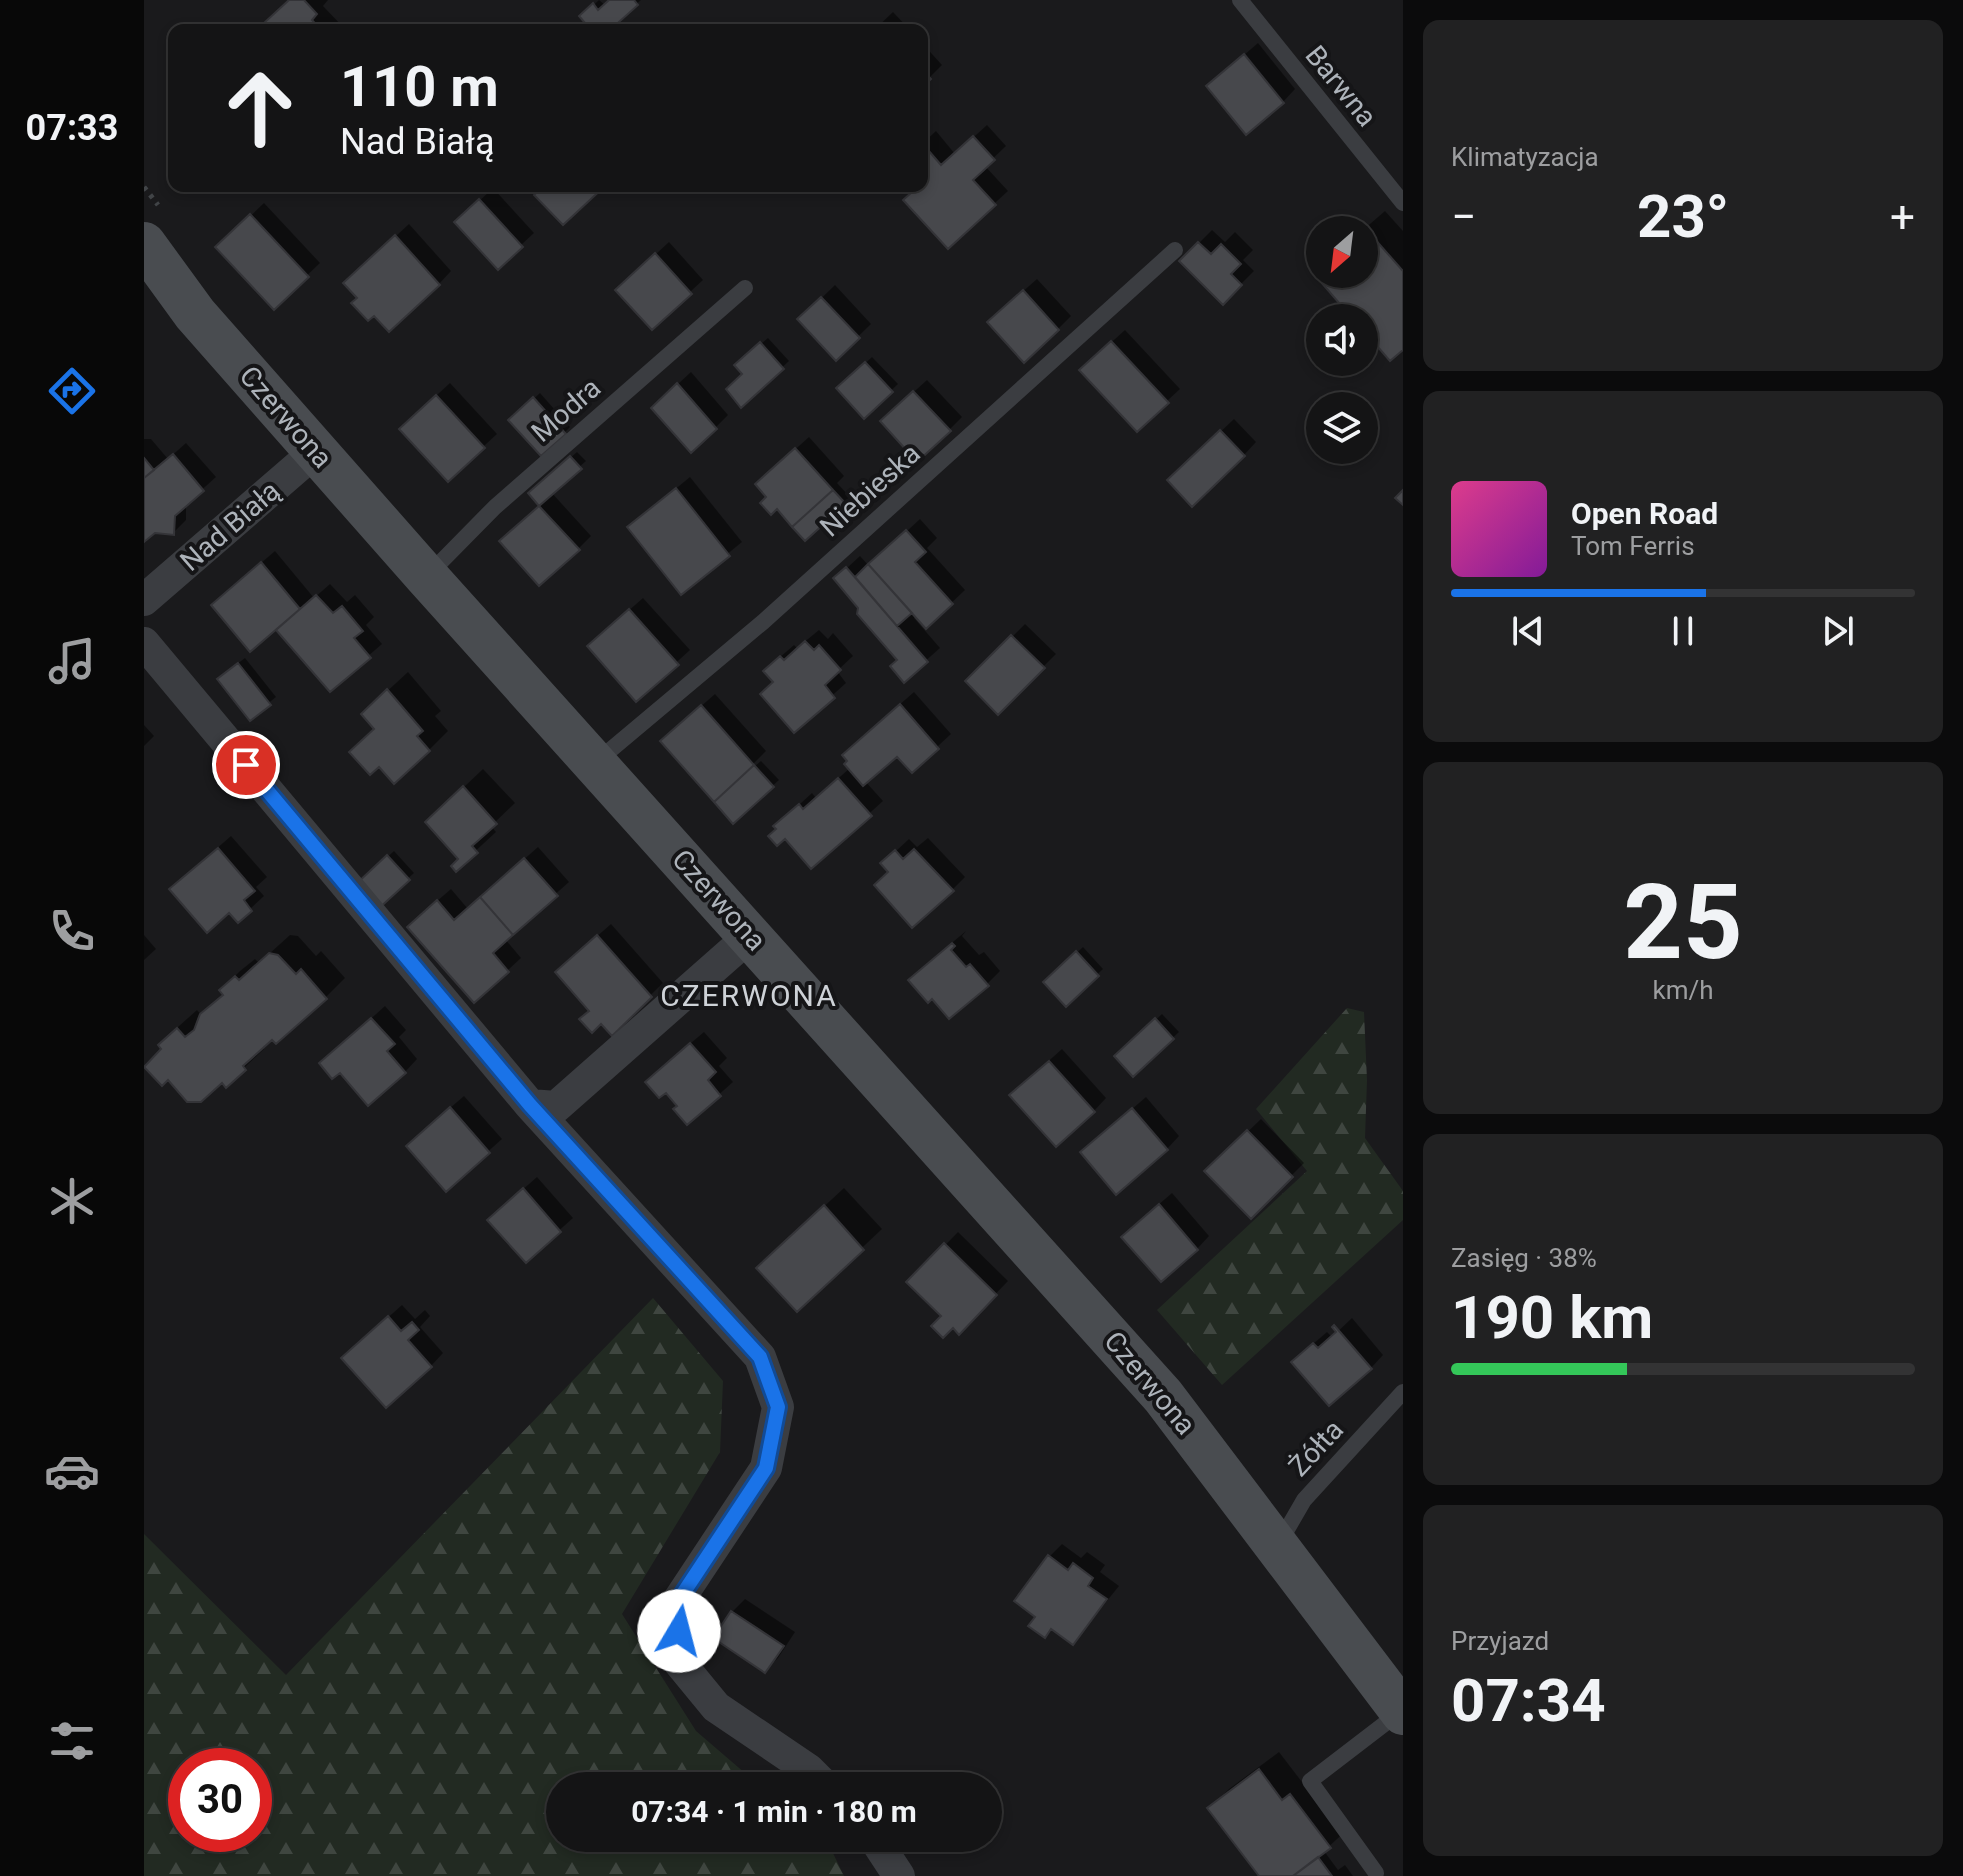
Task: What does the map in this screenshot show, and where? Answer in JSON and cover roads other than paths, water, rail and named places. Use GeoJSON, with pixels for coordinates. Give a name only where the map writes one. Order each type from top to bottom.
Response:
{"type":"FeatureCollection","features":[{"type":"Feature","properties":{"kind":"main road","name":"Czerwona"},"geometry":{"type":"LineString","coordinates":[[144,244],[195,314],[426,576],[1163,1396],[1402,1712]]}},
{"type":"Feature","properties":{"kind":"street","name":"Nad Białą"},"geometry":{"type":"LineString","coordinates":[[144,600],[316,451]]}},
{"type":"Feature","properties":{"kind":"street"},"geometry":{"type":"LineString","coordinates":[[144,643],[530,1105],[760,1357],[778,1407],[766,1468],[678,1601],[679,1662],[716,1707],[811,1772]]}},
{"type":"Feature","properties":{"kind":"street"},"geometry":{"type":"LineString","coordinates":[[530,1105],[556,1107],[751,935]]}},
{"type":"Feature","properties":{"kind":"street"},"geometry":{"type":"LineString","coordinates":[[883,1852],[899,1876]]}},
{"type":"Feature","properties":{"kind":"lane","name":"Barwna"},"geometry":{"type":"LineString","coordinates":[[1240,0],[1403,203]]}},
{"type":"Feature","properties":{"kind":"lane","name":"Niebieska"},"geometry":{"type":"LineString","coordinates":[[595,763],[763,622],[1175,250]]}},
{"type":"Feature","properties":{"kind":"lane","name":"Modra"},"geometry":{"type":"LineString","coordinates":[[426,576],[495,507],[745,288]]}},
{"type":"Feature","properties":{"kind":"lane","name":"Żółta"},"geometry":{"type":"LineString","coordinates":[[1278,1546],[1304,1500],[1403,1392]]}},
{"type":"Feature","properties":{"kind":"lane"},"geometry":{"type":"LineString","coordinates":[[1376,1873],[1310,1781],[1402,1712]]}},
{"type":"Feature","properties":{"kind":"district","name":"CZERWONA"},"geometry":{"type":"Point","coordinates":[749,995]}}]}
